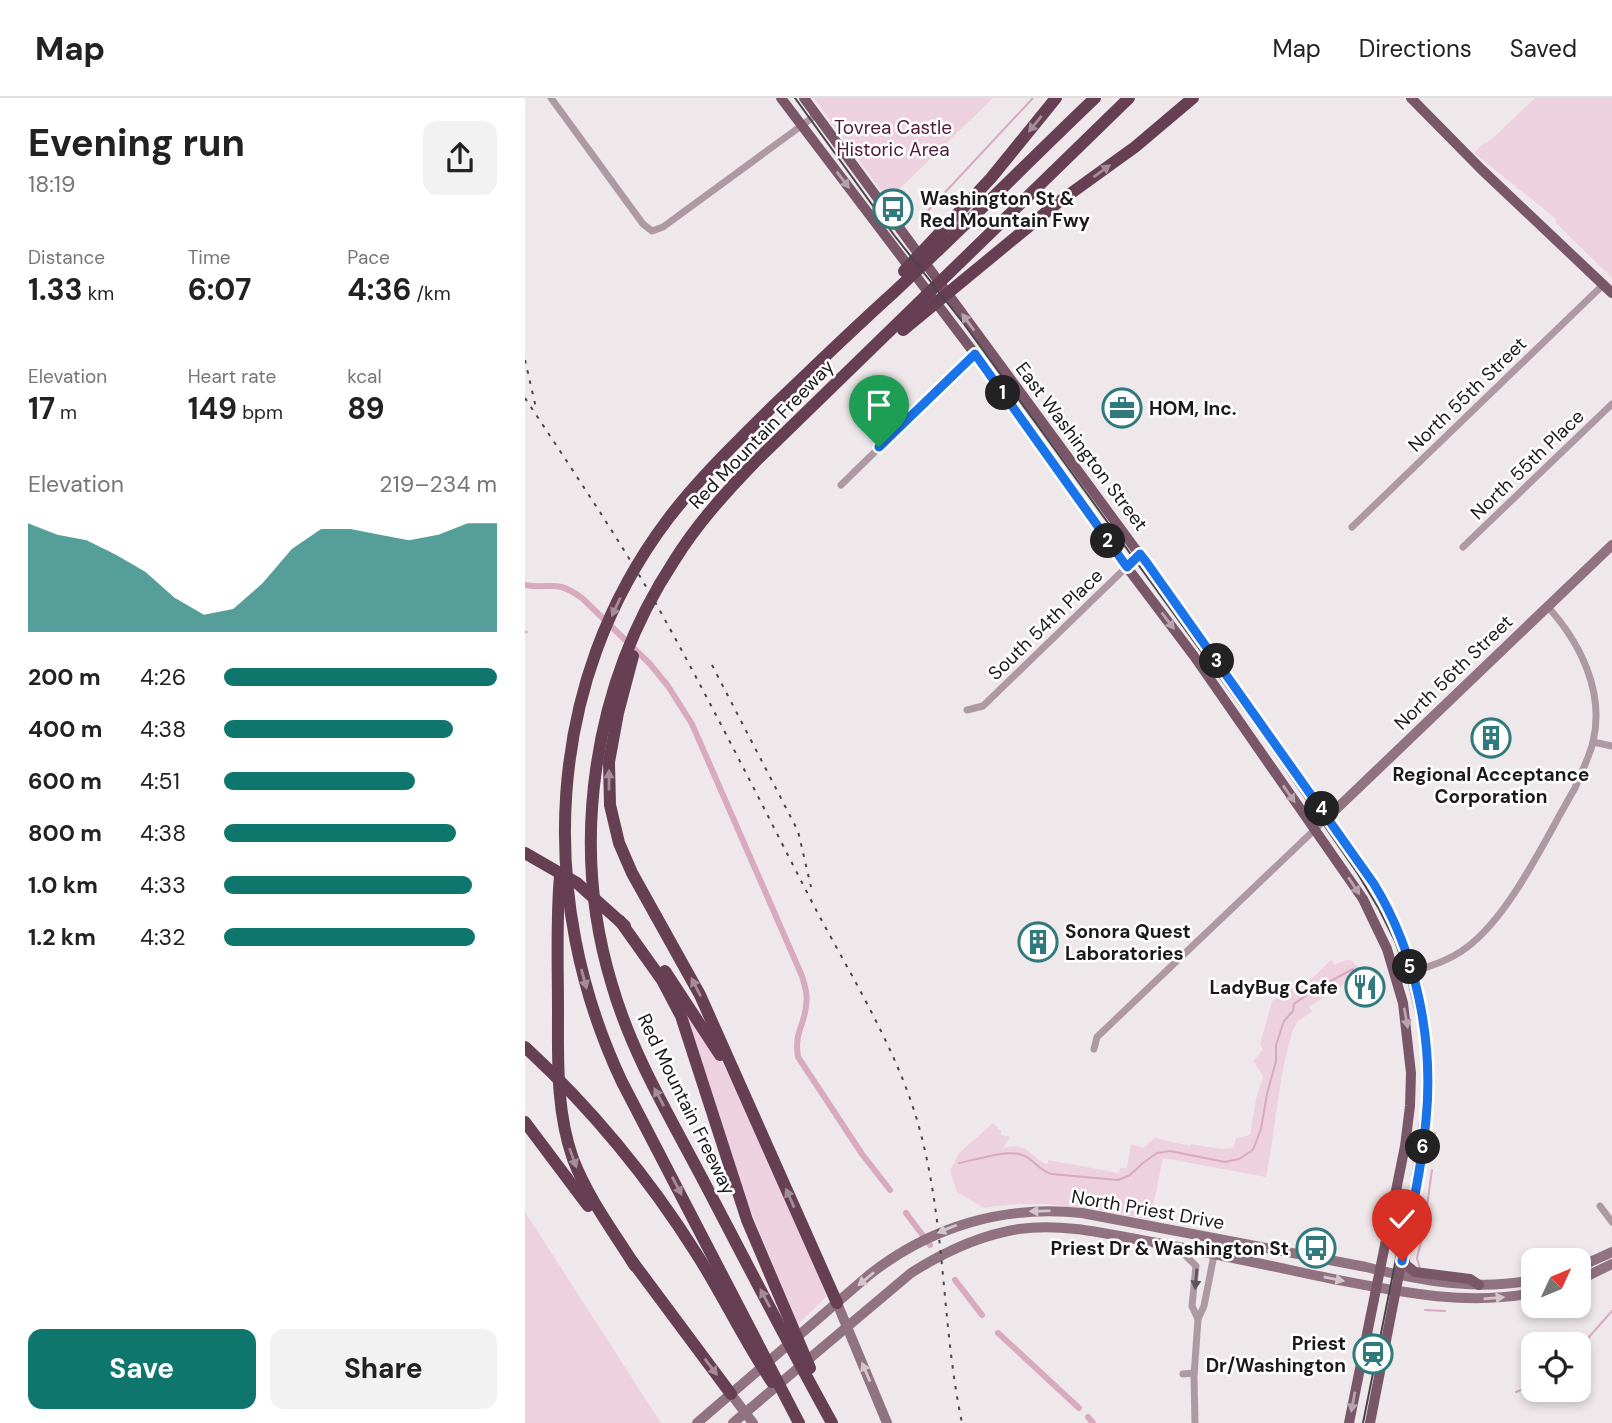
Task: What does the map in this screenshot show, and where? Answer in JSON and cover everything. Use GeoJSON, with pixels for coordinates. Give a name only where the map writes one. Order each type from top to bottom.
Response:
{"type":"FeatureCollection","features":[{"type":"Feature","properties":{"kind":"highway"},"geometry":{"type":"LineString","coordinates":[[942,239],[1056,98]]}},
{"type":"Feature","properties":{"kind":"highway","name":"Red Mountain Freeway"},"geometry":{"type":"LineString","coordinates":[[798,1420],[613,1062],[586,988],[569,913],[563,839],[570,755],[579,712],[591,669],[616,607],[649,547],[681,502],[710,469],[942,239],[1095,98]]}},
{"type":"Feature","properties":{"kind":"highway"},"geometry":{"type":"LineString","coordinates":[[912,317],[961,264],[1129,98]]}},
{"type":"Feature","properties":{"kind":"highway"},"geometry":{"type":"LineString","coordinates":[[912,317],[1056,204],[1154,133],[1193,98]]}},
{"type":"Feature","properties":{"kind":"highway","name":"Red Mountain Freeway"},"geometry":{"type":"LineString","coordinates":[[833,1423],[638,1055],[618,1005],[600,937],[594,899],[591,847],[596,767],[607,714],[635,652],[640,621],[690,536],[725,494],[855,365],[912,317]]}},
{"type":"Feature","properties":{"kind":"highway"},"geometry":{"type":"LineString","coordinates":[[621,680],[609,773],[610,805],[619,843],[637,883],[700,995],[837,1303]]}},
{"type":"Feature","properties":{"kind":"highway"},"geometry":{"type":"LineString","coordinates":[[563,839],[558,903],[558,1048],[562,1117],[569,1147],[586,1190],[635,1266]]}},
{"type":"Feature","properties":{"kind":"highway"},"geometry":{"type":"LineString","coordinates":[[525,853],[577,883],[646,946],[693,1011],[727,1066],[764,1139]]}},
{"type":"Feature","properties":{"kind":"highway"},"geometry":{"type":"LineString","coordinates":[[620,921],[662,980],[681,1016],[747,1220],[833,1423]]}},
{"type":"Feature","properties":{"kind":"highway"},"geometry":{"type":"LineString","coordinates":[[525,1047],[589,1111],[654,1190],[703,1264],[757,1360],[798,1420]]}},
{"type":"Feature","properties":{"kind":"highway"},"geometry":{"type":"LineString","coordinates":[[525,1122],[731,1394]]}},
{"type":"Feature","properties":{"kind":"main road","name":"East Washington Street"},"geometry":{"type":"LineString","coordinates":[[781,98],[975,354],[1127,567],[1321,824]]}},
{"type":"Feature","properties":{"kind":"main road","name":"East Washington Street"},"geometry":{"type":"LineString","coordinates":[[804,98],[1140,554],[1321,824]]}},
{"type":"Feature","properties":{"kind":"main road"},"geometry":{"type":"LineString","coordinates":[[1411,98],[1497,185],[1608,288]]}},
{"type":"Feature","properties":{"kind":"main road","name":"North 56th Street"},"geometry":{"type":"LineString","coordinates":[[1321,824],[1612,545]]}},
{"type":"Feature","properties":{"kind":"main road"},"geometry":{"type":"LineString","coordinates":[[1321,824],[1379,892],[1398,930],[1412,972],[1425,1030],[1428,1095],[1423,1148],[1370,1423]]}},
{"type":"Feature","properties":{"kind":"main road"},"geometry":{"type":"LineString","coordinates":[[1321,824],[1378,928],[1397,977],[1408,1031],[1411,1073],[1408,1130],[1349,1423]]}},
{"type":"Feature","properties":{"kind":"main road","name":"North Priest Drive"},"geometry":{"type":"LineString","coordinates":[[697,1423],[837,1303],[906,1249],[944,1230],[991,1216],[1020,1212],[1072,1212],[1399,1276],[1479,1285],[1521,1281]]}},
{"type":"Feature","properties":{"kind":"main road","name":"North Priest Drive"},"geometry":{"type":"LineString","coordinates":[[733,1423],[912,1273],[947,1252],[1019,1229],[1086,1230],[1376,1287],[1473,1300],[1521,1294]]}},
{"type":"Feature","properties":{"kind":"main road"},"geometry":{"type":"LineString","coordinates":[[1159,1243],[1175,1240],[1201,1245],[1209,1242],[1211,1238]]}},
{"type":"Feature","properties":{"kind":"main road"},"geometry":{"type":"LineString","coordinates":[[1591,1262],[1612,1252]]}},
{"type":"Feature","properties":{"kind":"main road"},"geometry":{"type":"LineString","coordinates":[[1403,1255],[1406,1265],[1415,1272],[1470,1279],[1479,1285]]}},
{"type":"Feature","properties":{"kind":"main road"},"geometry":{"type":"LineString","coordinates":[[1591,1274],[1612,1264]]}},
{"type":"Feature","properties":{"kind":"main road"},"geometry":{"type":"LineString","coordinates":[[837,1303],[887,1423]]}},
{"type":"Feature","properties":{"kind":"main road"},"geometry":{"type":"LineString","coordinates":[[731,1394],[753,1423]]}},
{"type":"Feature","properties":{"kind":"street"},"geometry":{"type":"LineString","coordinates":[[551,98],[643,224],[652,231],[663,227],[816,115]]}},
{"type":"Feature","properties":{"kind":"street","name":"North 55th Street"},"geometry":{"type":"LineString","coordinates":[[1352,527],[1608,288]]}},
{"type":"Feature","properties":{"kind":"street"},"geometry":{"type":"LineString","coordinates":[[841,485],[975,354]]}},
{"type":"Feature","properties":{"kind":"street","name":"North 55th Place"},"geometry":{"type":"LineString","coordinates":[[1463,547],[1612,404]]}},
{"type":"Feature","properties":{"kind":"street","name":"South 54th Place"},"geometry":{"type":"LineString","coordinates":[[967,710],[983,706],[1140,554]]}},
{"type":"Feature","properties":{"kind":"street"},"geometry":{"type":"LineString","coordinates":[[1412,972],[1461,951],[1498,917],[1575,788],[1593,742],[1595,709],[1591,678],[1569,631],[1548,606]]}},
{"type":"Feature","properties":{"kind":"street"},"geometry":{"type":"LineString","coordinates":[[1593,742],[1612,746]]}},
{"type":"Feature","properties":{"kind":"street"},"geometry":{"type":"LineString","coordinates":[[1094,1049],[1097,1037],[1321,824]]}},
{"type":"Feature","properties":{"kind":"street"},"geometry":{"type":"LineString","coordinates":[[1600,1206],[1612,1222]]}},
{"type":"Feature","properties":{"kind":"street"},"geometry":{"type":"LineString","coordinates":[[1175,1246],[1196,1266],[1192,1306],[1198,1319]]}},
{"type":"Feature","properties":{"kind":"street"},"geometry":{"type":"LineString","coordinates":[[1195,1423],[1194,1373],[1198,1319],[1204,1306],[1214,1255]]}},
{"type":"Feature","properties":{"kind":"street"},"geometry":{"type":"LineString","coordinates":[[1183,1374],[1194,1373]]}},
{"type":"Feature","properties":{"kind":"green space","name":"Tovrea Castle Historic Area"},"geometry":{"type":"Polygon","coordinates":[[[814,98],[993,98],[888,200],[814,98]]]}},
{"type":"Feature","properties":{"kind":"green space"},"geometry":{"type":"Polygon","coordinates":[[[1535,98],[1612,98],[1612,278],[1556,223],[1555,218],[1474,153],[1535,98]]]}},
{"type":"Feature","properties":{"kind":"green space"},"geometry":{"type":"Polygon","coordinates":[[[1332,959],[1334,965],[1350,960],[1364,971],[1342,985],[1339,990],[1309,1007],[1312,1012],[1298,1021],[1293,1030],[1266,1177],[1163,1158],[1150,1220],[1047,1205],[984,1208],[957,1192],[950,1171],[959,1153],[993,1123],[1001,1131],[1001,1135],[1010,1137],[1003,1148],[1012,1146],[1025,1149],[1048,1164],[1048,1160],[1119,1173],[1120,1168],[1127,1168],[1131,1144],[1143,1148],[1155,1138],[1190,1146],[1233,1148],[1236,1138],[1250,1135],[1263,1076],[1253,1061],[1263,1050],[1260,1044],[1272,1001],[1281,996],[1282,989],[1304,985],[1332,959]]]}},
{"type":"Feature","properties":{"kind":"green space"},"geometry":{"type":"Polygon","coordinates":[[[687,1015],[718,1054],[818,1271],[826,1297],[798,1324],[748,1204],[687,1015]]]}},
{"type":"Feature","properties":{"kind":"green space"},"geometry":{"type":"Polygon","coordinates":[[[525,1212],[661,1423],[525,1423],[525,1212]]]}},
{"type":"Feature","properties":{"kind":"waterway"},"geometry":{"type":"LineString","coordinates":[[922,217],[1033,98]]}},
{"type":"Feature","properties":{"kind":"waterway"},"geometry":{"type":"LineString","coordinates":[[525,585],[559,586],[582,598],[650,664],[668,686],[692,724],[802,976],[807,1002],[797,1041],[798,1057],[862,1154],[890,1190]]}},
{"type":"Feature","properties":{"kind":"waterway"},"geometry":{"type":"LineString","coordinates":[[959,1163],[1016,1153],[1051,1174],[1118,1180],[1130,1175],[1157,1153],[1170,1151],[1225,1162],[1239,1159],[1253,1150],[1261,1129],[1276,1061],[1276,1045],[1284,1021],[1293,1011],[1294,1004],[1353,969]]}},
{"type":"Feature","properties":{"kind":"waterway"},"geometry":{"type":"LineString","coordinates":[[1432,1152],[1435,1133]]}},
{"type":"Feature","properties":{"kind":"waterway"},"geometry":{"type":"LineString","coordinates":[[1420,1269],[1417,1258],[1432,1170]]}},
{"type":"Feature","properties":{"kind":"waterway"},"geometry":{"type":"LineString","coordinates":[[906,1213],[930,1245]]}},
{"type":"Feature","properties":{"kind":"waterway"},"geometry":{"type":"LineString","coordinates":[[955,1280],[982,1315]]}},
{"type":"Feature","properties":{"kind":"waterway"},"geometry":{"type":"LineString","coordinates":[[1425,1310],[1445,1311]]}},
{"type":"Feature","properties":{"kind":"waterway"},"geometry":{"type":"LineString","coordinates":[[1591,1335],[1612,1311]]}},
{"type":"Feature","properties":{"kind":"waterway"},"geometry":{"type":"LineString","coordinates":[[998,1333],[1079,1408]]}},
{"type":"Feature","properties":{"kind":"waterway"},"geometry":{"type":"LineString","coordinates":[[1516,1392],[1521,1390]]}},
{"type":"Feature","properties":{"kind":"waterway"},"geometry":{"type":"LineString","coordinates":[[1088,1417],[1093,1423]]}},
{"type":"Feature","properties":{"kind":"tram line"},"geometry":{"type":"LineString","coordinates":[[795,98],[894,235],[964,324],[1261,734],[1358,874],[1395,941],[1407,975],[1419,1026],[1423,1069],[1422,1107],[1412,1179],[1363,1423]]}},
{"type":"Feature","properties":{"kind":"railway"},"geometry":{"type":"LineString","coordinates":[[525,360],[536,408]]}},
{"type":"Feature","properties":{"kind":"railway"},"geometry":{"type":"LineString","coordinates":[[525,398],[611,529],[659,609],[897,1065],[917,1120],[933,1195],[950,1347],[962,1423]]}},
{"type":"Feature","properties":{"kind":"railway"},"geometry":{"type":"LineString","coordinates":[[712,665],[798,831],[811,887]]}},
{"type":"Feature","properties":{"kind":"place","name":"Washington St & Red Mountain Fwy"},"geometry":{"type":"Point","coordinates":[893,209]}},
{"type":"Feature","properties":{"kind":"place","name":"HOM, Inc."},"geometry":{"type":"Point","coordinates":[1122,408]}},
{"type":"Feature","properties":{"kind":"place","name":"Regional Acceptance Corporation"},"geometry":{"type":"Point","coordinates":[1491,738]}},
{"type":"Feature","properties":{"kind":"place","name":"Sonora Quest Laboratories"},"geometry":{"type":"Point","coordinates":[1038,942]}},
{"type":"Feature","properties":{"kind":"place","name":"LadyBug Cafe"},"geometry":{"type":"Point","coordinates":[1365,987]}},
{"type":"Feature","properties":{"kind":"place","name":"Priest Dr & Washington St"},"geometry":{"type":"Point","coordinates":[1316,1248]}},
{"type":"Feature","properties":{"kind":"place","name":"Priest Dr/Washington"},"geometry":{"type":"Point","coordinates":[1373,1354]}},
{"type":"Feature","properties":{"kind":"route"},"geometry":{"type":"LineString","coordinates":[[879,447],[975,354],[1127,567],[1140,554],[1147,563],[1374,884],[1393,920],[1407,956],[1425,1030],[1428,1062],[1425,1133],[1402,1261]]}}]}
